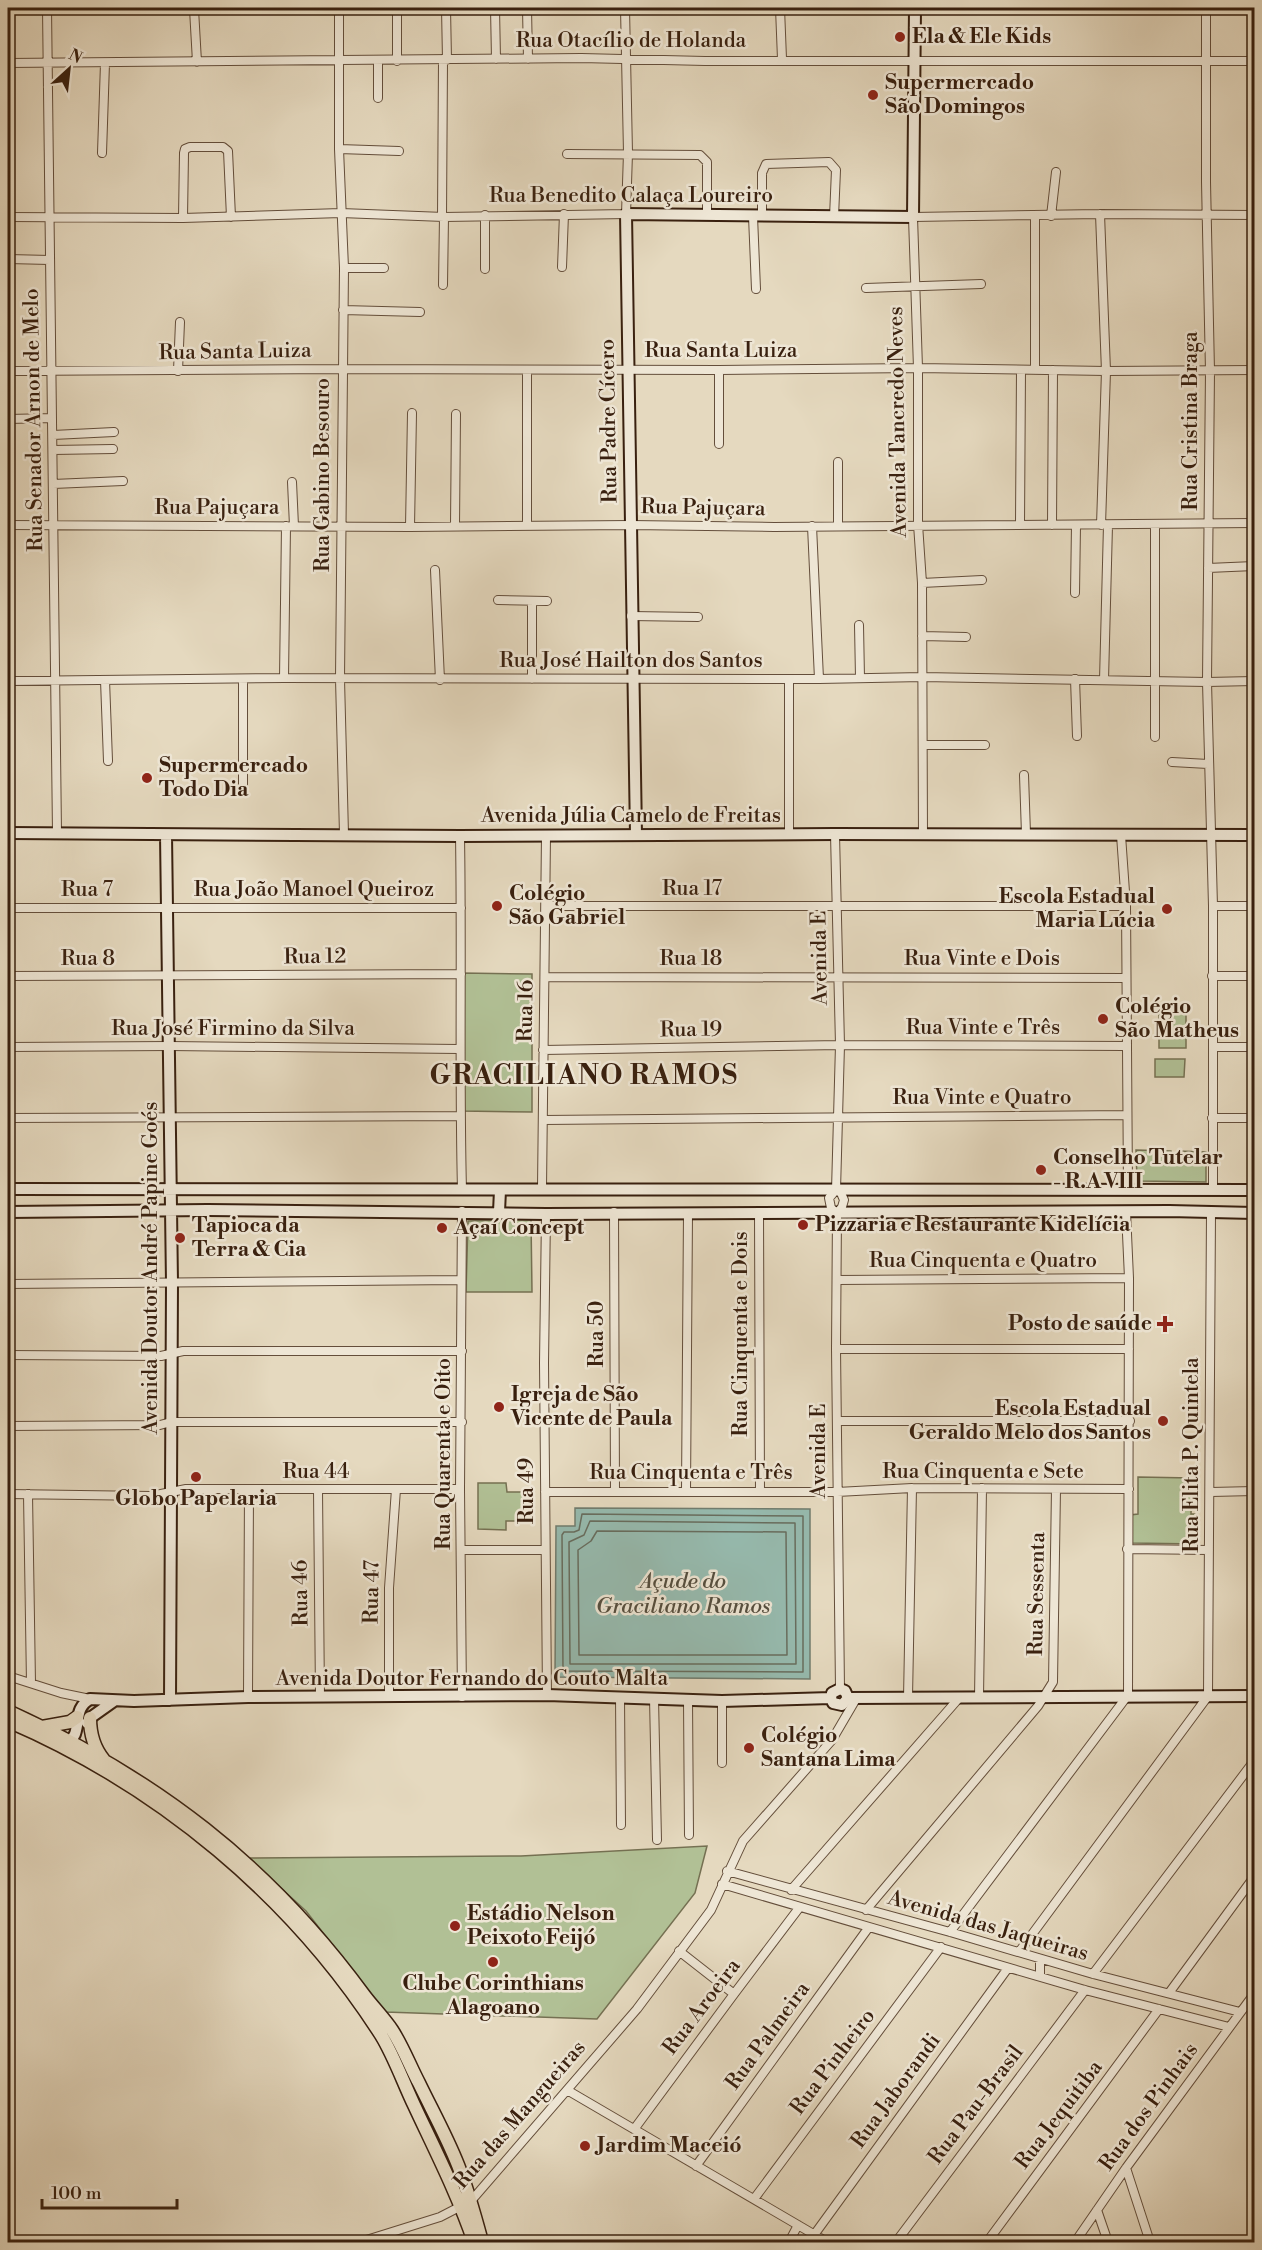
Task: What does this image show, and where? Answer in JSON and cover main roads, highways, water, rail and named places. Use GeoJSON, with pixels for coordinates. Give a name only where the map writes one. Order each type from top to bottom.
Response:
{"type":"FeatureCollection","features":[{"type":"Feature","properties":{"kind":"main road"},"geometry":{"type":"LineString","coordinates":[[8,1711],[42,1727],[145,1796],[212,1845],[273,1900],[338,1974],[382,2037],[466,2204],[482,2242]]}},
{"type":"Feature","properties":{"kind":"main road"},"geometry":{"type":"LineString","coordinates":[[42,1727],[70,1722],[77,1717]]}},
{"type":"Feature","properties":{"kind":"main road"},"geometry":{"type":"LineString","coordinates":[[90,1718],[90,1732],[104,1761]]}},
{"type":"Feature","properties":{"kind":"main road"},"geometry":{"type":"LineString","coordinates":[[8,1721],[104,1761],[146,1785],[244,1861],[282,1896],[335,1956],[392,2030],[457,2162],[474,2242]]}},
{"type":"Feature","properties":{"kind":"water","name":"Açude do Graciliano Ramos"},"geometry":{"type":"Polygon","coordinates":[[[575,1508],[810,1509],[810,1679],[555,1677],[556,1526],[575,1526],[575,1508]]]}},
{"type":"Feature","properties":{"kind":"place","name":"Ela & Ele Kids"},"geometry":{"type":"Point","coordinates":[900,37]}},
{"type":"Feature","properties":{"kind":"place","name":"Supermercado São Domingos"},"geometry":{"type":"Point","coordinates":[873,95]}},
{"type":"Feature","properties":{"kind":"place","name":"Supermercado Todo Dia"},"geometry":{"type":"Point","coordinates":[147,778]}},
{"type":"Feature","properties":{"kind":"place","name":"Colégio São Gabriel"},"geometry":{"type":"Point","coordinates":[497,906]}},
{"type":"Feature","properties":{"kind":"place","name":"Escola Estadual Maria Lúcia"},"geometry":{"type":"Point","coordinates":[1167,909]}},
{"type":"Feature","properties":{"kind":"place","name":"Colégio São Matheus"},"geometry":{"type":"Point","coordinates":[1103,1019]}},
{"type":"Feature","properties":{"kind":"place","name":"Conselho Tutelar - R.A VIII"},"geometry":{"type":"Point","coordinates":[1041,1170]}},
{"type":"Feature","properties":{"kind":"place","name":"Pizzaria e Restaurante Kidelícia"},"geometry":{"type":"Point","coordinates":[803,1225]}},
{"type":"Feature","properties":{"kind":"place","name":"Açaí Concept"},"geometry":{"type":"Point","coordinates":[442,1228]}},
{"type":"Feature","properties":{"kind":"place","name":"Tapioca da Terra & Cia"},"geometry":{"type":"Point","coordinates":[180,1238]}},
{"type":"Feature","properties":{"kind":"place","name":"Posto de saúde"},"geometry":{"type":"Point","coordinates":[1165,1324]}},
{"type":"Feature","properties":{"kind":"place","name":"Igreja de São Vicente de Paula"},"geometry":{"type":"Point","coordinates":[499,1407]}},
{"type":"Feature","properties":{"kind":"place","name":"Escola Estadual Geraldo Melo dos Santos"},"geometry":{"type":"Point","coordinates":[1163,1421]}},
{"type":"Feature","properties":{"kind":"place","name":"Globo Papelaria"},"geometry":{"type":"Point","coordinates":[196,1477]}},
{"type":"Feature","properties":{"kind":"place","name":"Colégio Santana Lima"},"geometry":{"type":"Point","coordinates":[749,1748]}},
{"type":"Feature","properties":{"kind":"place","name":"Estádio Nelson Peixoto Feijó"},"geometry":{"type":"Point","coordinates":[455,1926]}},
{"type":"Feature","properties":{"kind":"place","name":"Clube Corinthians Alagoano"},"geometry":{"type":"Point","coordinates":[493,1962]}},
{"type":"Feature","properties":{"kind":"place","name":"Jardim Maceió"},"geometry":{"type":"Point","coordinates":[585,2146]}},
{"type":"Feature","properties":{"kind":"district","name":"GRACILIANO RAMOS"},"geometry":{"type":"Point","coordinates":[584,1076]}}]}
